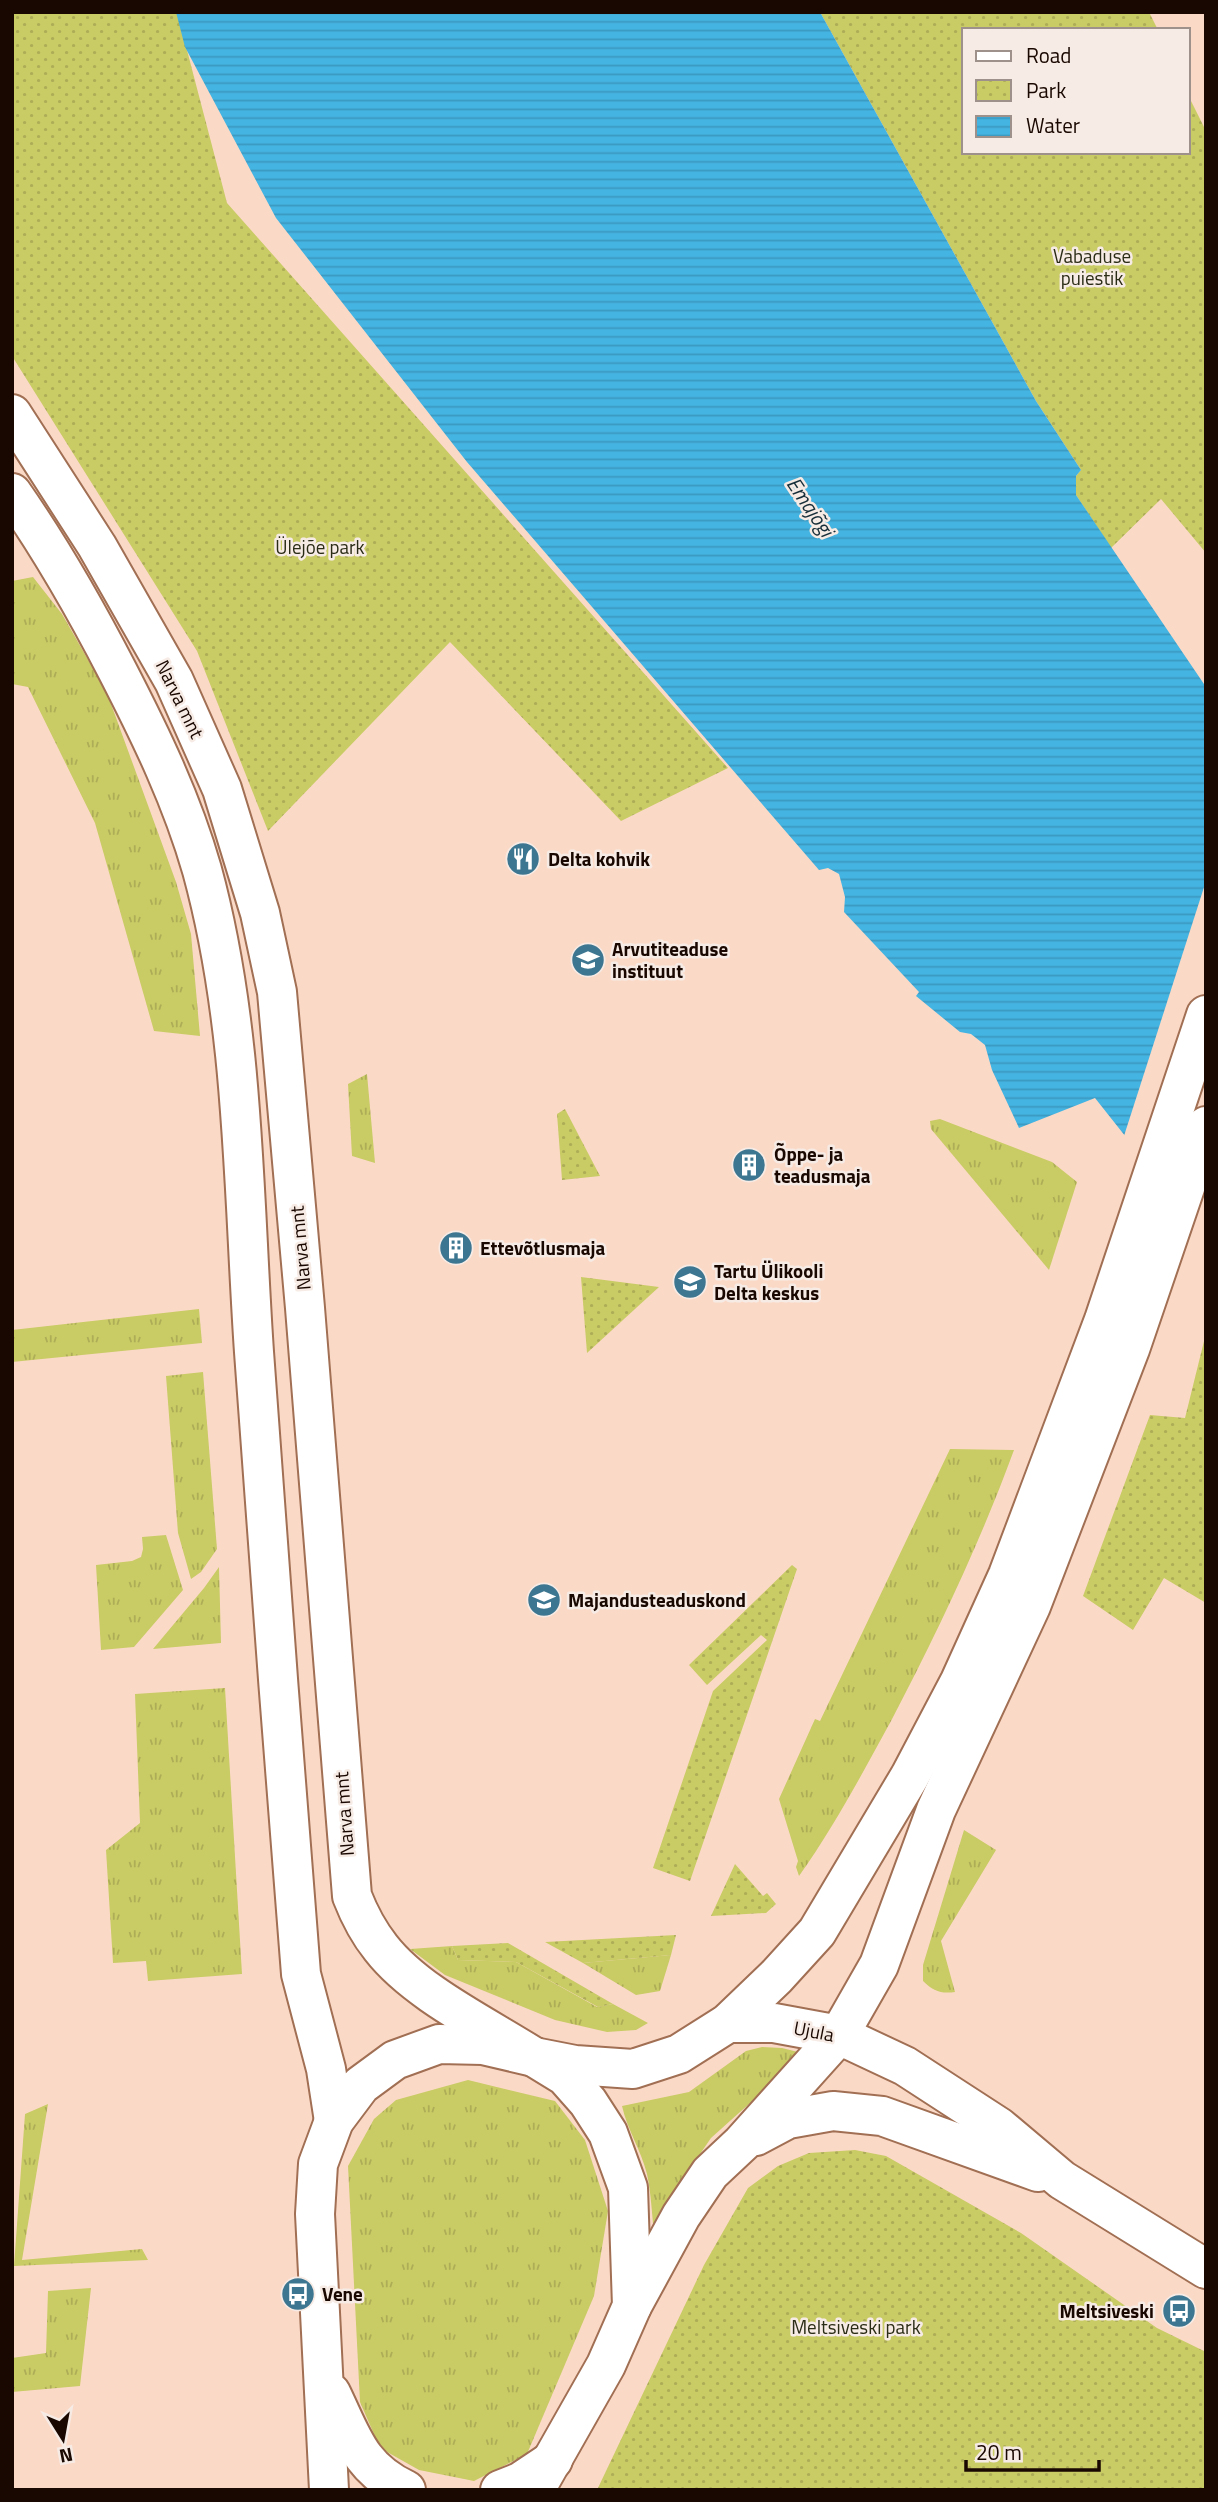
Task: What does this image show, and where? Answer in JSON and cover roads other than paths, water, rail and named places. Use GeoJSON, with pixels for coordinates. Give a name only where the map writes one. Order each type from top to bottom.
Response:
{"type":"FeatureCollection","features":[{"type":"Feature","properties":{"kind":"main road","name":"Narva mnt"},"geometry":{"type":"LineString","coordinates":[[12,414],[97,546],[174,681],[222,789],[260,913],[277,992],[352,1896],[359,1914],[381,1948],[415,1982],[565,2076],[588,2102],[608,2133],[628,2188],[632,2306]]}},
{"type":"Feature","properties":{"kind":"main road"},"geometry":{"type":"LineString","coordinates":[[12,493],[61,566],[91,620],[174,787],[201,868],[219,940],[230,1002],[236,1059],[254,1352],[300,1974],[326,2069],[334,2121]]}},
{"type":"Feature","properties":{"kind":"main road"},"geometry":{"type":"LineString","coordinates":[[329,2490],[315,2214],[318,2164],[334,2121],[361,2085],[395,2060],[439,2044],[483,2045],[575,2066],[633,2069],[679,2054],[728,2023],[776,1977],[817,1932],[910,1776],[960,1681],[1008,1575],[1104,1320],[1206,1015]]}},
{"type":"Feature","properties":{"kind":"main road"},"geometry":{"type":"LineString","coordinates":[[500,2490],[544,2475],[607,2365],[632,2306],[681,2216],[710,2173],[742,2144],[839,2035],[879,1965],[936,1810],[1031,1606],[1130,1349],[1206,1126]]}},
{"type":"Feature","properties":{"kind":"main road","name":"Ujula"},"geometry":{"type":"LineString","coordinates":[[728,2023],[774,2023],[839,2035],[905,2066],[988,2120],[1062,2180],[1206,2269]]}},
{"type":"Feature","properties":{"kind":"main road","name":"Ujula"},"geometry":{"type":"LineString","coordinates":[[742,2144],[788,2119],[833,2111],[882,2116],[1062,2180]]}},
{"type":"Feature","properties":{"kind":"main road"},"geometry":{"type":"LineString","coordinates":[[324,2378],[364,2460],[389,2482],[406,2490]]}},
{"type":"Feature","properties":{"kind":"water","name":"Emajõgi"},"geometry":{"type":"Polygon","coordinates":[[[176,12],[820,12],[1036,401],[1081,470],[1076,476],[1076,495],[1206,687],[1206,1238],[1095,1098],[1019,1128],[992,1070],[985,1045],[971,1034],[960,1032],[916,996],[919,992],[844,912],[845,897],[839,874],[828,868],[819,870],[467,462],[276,218],[185,47],[176,12]]]}},
{"type":"Feature","properties":{"kind":"place","name":"Delta kohvik"},"geometry":{"type":"Point","coordinates":[523,859]}},
{"type":"Feature","properties":{"kind":"place","name":"Arvutiteaduse instituut"},"geometry":{"type":"Point","coordinates":[588,960]}},
{"type":"Feature","properties":{"kind":"place","name":"Õppe- ja teadusmaja"},"geometry":{"type":"Point","coordinates":[749,1165]}},
{"type":"Feature","properties":{"kind":"place","name":"Ettevõtlusmaja"},"geometry":{"type":"Point","coordinates":[456,1248]}},
{"type":"Feature","properties":{"kind":"place","name":"Tartu Ülikooli Delta keskus"},"geometry":{"type":"Point","coordinates":[690,1282]}},
{"type":"Feature","properties":{"kind":"place","name":"Majandusteaduskond"},"geometry":{"type":"Point","coordinates":[544,1600]}},
{"type":"Feature","properties":{"kind":"place","name":"Vene"},"geometry":{"type":"Point","coordinates":[298,2294]}},
{"type":"Feature","properties":{"kind":"place","name":"Meltsiveski"},"geometry":{"type":"Point","coordinates":[1179,2311]}},
{"type":"Feature","properties":{"kind":"park label","name":"Vabaduse puiestik"},"geometry":{"type":"Point","coordinates":[1092,267]}},
{"type":"Feature","properties":{"kind":"park label","name":"Ülejõe park"},"geometry":{"type":"Point","coordinates":[320,547]}},
{"type":"Feature","properties":{"kind":"park label","name":"Meltsiveski park"},"geometry":{"type":"Point","coordinates":[856,2327]}}]}
